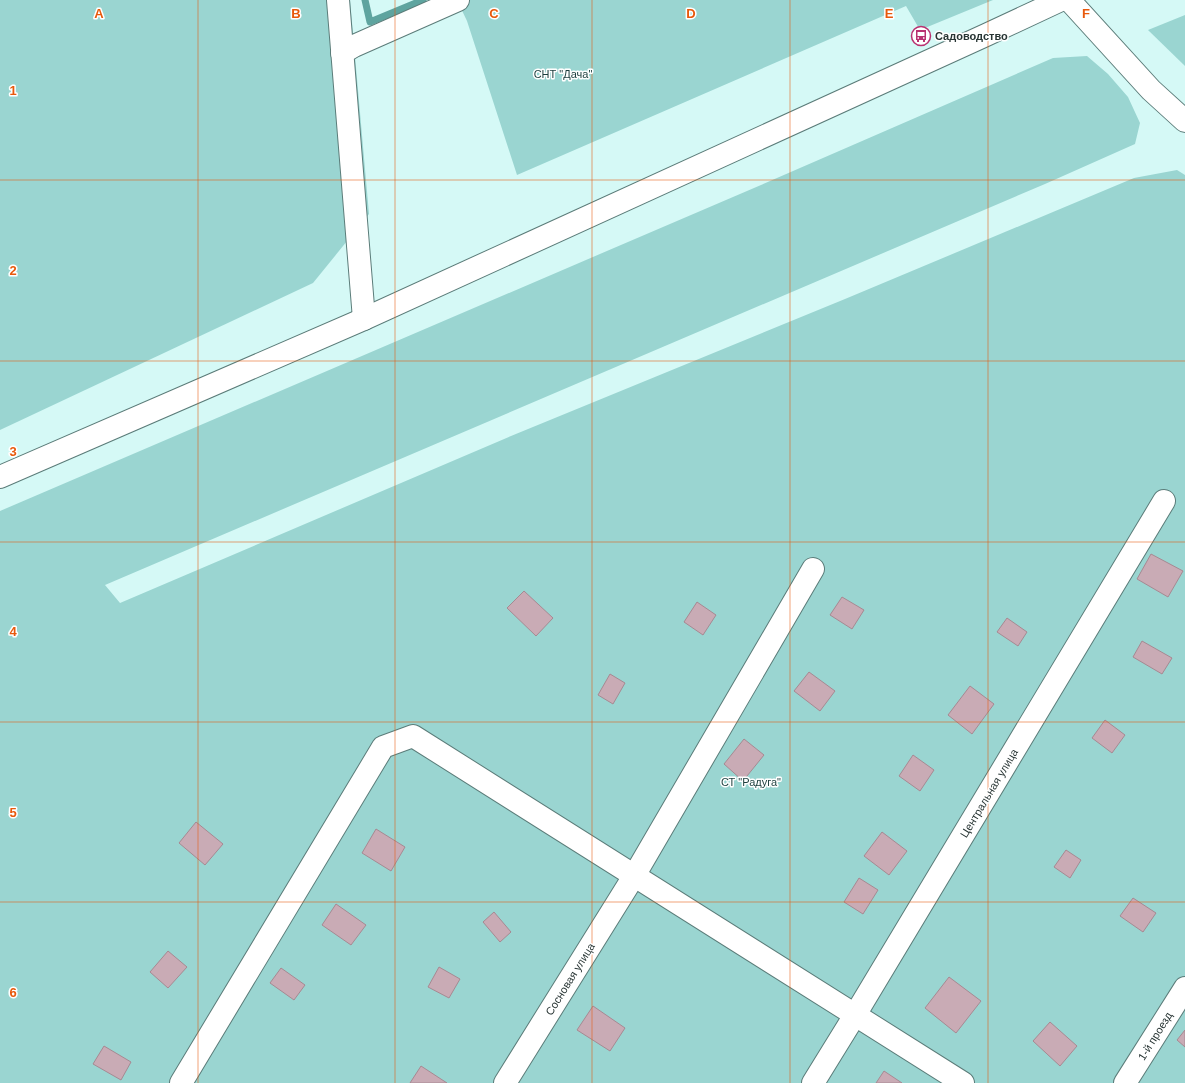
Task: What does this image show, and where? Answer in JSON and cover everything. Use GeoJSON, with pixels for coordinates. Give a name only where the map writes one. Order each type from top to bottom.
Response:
{"type":"FeatureCollection","features":[{"type":"Feature","properties":{"kind":"street"},"geometry":{"type":"LineString","coordinates":[[338,0],[364,319]]}},
{"type":"Feature","properties":{"kind":"street"},"geometry":{"type":"LineString","coordinates":[[342,53],[354,46],[458,0]]}},
{"type":"Feature","properties":{"kind":"street"},"geometry":{"type":"LineString","coordinates":[[0,477],[364,319],[1061,0]]}},
{"type":"Feature","properties":{"kind":"street"},"geometry":{"type":"LineString","coordinates":[[1069,0],[1151,90],[1185,121]]}},
{"type":"Feature","properties":{"kind":"street","name":"Центральная улица"},"geometry":{"type":"LineString","coordinates":[[813,1083],[1164,501]]}},
{"type":"Feature","properties":{"kind":"street","name":"Сосновая улица"},"geometry":{"type":"LineString","coordinates":[[505,1083],[634,876],[813,569]]}},
{"type":"Feature","properties":{"kind":"street"},"geometry":{"type":"LineString","coordinates":[[182,1083],[383,747],[413,736],[964,1083]]}},
{"type":"Feature","properties":{"kind":"street","name":"1-й проезд"},"geometry":{"type":"LineString","coordinates":[[1125,1083],[1185,988]]}},
{"type":"Feature","properties":{"kind":"green space"},"geometry":{"type":"Polygon","coordinates":[[[0,0],[350,0],[369,214],[313,283],[0,430],[0,0]]]}},
{"type":"Feature","properties":{"kind":"green space","name":"СНТ \"Дача\""},"geometry":{"type":"Polygon","coordinates":[[[457,0],[993,0],[920,30],[906,6],[517,175],[467,21],[457,0]]]}},
{"type":"Feature","properties":{"kind":"green space"},"geometry":{"type":"Polygon","coordinates":[[[1185,15],[1185,66],[1148,30],[1185,15]]]}},
{"type":"Feature","properties":{"kind":"green space","name":"СТ \"Радуга\""},"geometry":{"type":"Polygon","coordinates":[[[1087,56],[1108,74],[1128,97],[1140,123],[1135,144],[1045,184],[105,585],[120,603],[511,436],[845,299],[1134,178],[1177,170],[1185,175],[1185,1083],[0,1083],[0,511],[761,185],[1053,58],[1087,56]]]}},
{"type":"Feature","properties":{"kind":"building"},"geometry":{"type":"Polygon","coordinates":[[[1151,554],[1183,571],[1168,597],[1137,579],[1151,554]]]}},
{"type":"Feature","properties":{"kind":"building"},"geometry":{"type":"Polygon","coordinates":[[[524,591],[553,618],[536,636],[507,608],[524,591]]]}},
{"type":"Feature","properties":{"kind":"building"},"geometry":{"type":"Polygon","coordinates":[[[842,597],[864,610],[852,629],[830,615],[842,597]]]}},
{"type":"Feature","properties":{"kind":"building"},"geometry":{"type":"Polygon","coordinates":[[[697,602],[716,615],[703,635],[684,622],[697,602]]]}},
{"type":"Feature","properties":{"kind":"building"},"geometry":{"type":"Polygon","coordinates":[[[1007,618],[1027,632],[1018,646],[997,632],[1007,618]]]}},
{"type":"Feature","properties":{"kind":"building"},"geometry":{"type":"Polygon","coordinates":[[[1142,641],[1172,658],[1162,674],[1133,657],[1142,641]]]}},
{"type":"Feature","properties":{"kind":"building"},"geometry":{"type":"Polygon","coordinates":[[[809,672],[835,691],[820,711],[794,691],[809,672]]]}},
{"type":"Feature","properties":{"kind":"building"},"geometry":{"type":"Polygon","coordinates":[[[610,674],[625,683],[613,704],[598,695],[610,674]]]}},
{"type":"Feature","properties":{"kind":"building"},"geometry":{"type":"Polygon","coordinates":[[[970,686],[994,704],[972,734],[948,715],[970,686]]]}},
{"type":"Feature","properties":{"kind":"building"},"geometry":{"type":"Polygon","coordinates":[[[1105,720],[1125,735],[1112,753],[1092,738],[1105,720]]]}},
{"type":"Feature","properties":{"kind":"building"},"geometry":{"type":"Polygon","coordinates":[[[744,739],[764,755],[743,781],[724,764],[744,739]]]}},
{"type":"Feature","properties":{"kind":"building"},"geometry":{"type":"Polygon","coordinates":[[[913,755],[934,770],[920,791],[899,776],[913,755]]]}},
{"type":"Feature","properties":{"kind":"building"},"geometry":{"type":"Polygon","coordinates":[[[196,822],[223,844],[205,865],[179,843],[196,822]]]}},
{"type":"Feature","properties":{"kind":"building"},"geometry":{"type":"Polygon","coordinates":[[[376,829],[405,847],[391,871],[362,853],[376,829]]]}},
{"type":"Feature","properties":{"kind":"building"},"geometry":{"type":"Polygon","coordinates":[[[882,832],[907,851],[889,875],[864,856],[882,832]]]}},
{"type":"Feature","properties":{"kind":"building"},"geometry":{"type":"Polygon","coordinates":[[[1066,850],[1081,860],[1070,878],[1054,867],[1066,850]]]}},
{"type":"Feature","properties":{"kind":"building"},"geometry":{"type":"Polygon","coordinates":[[[859,878],[878,890],[863,914],[844,902],[859,878]]]}},
{"type":"Feature","properties":{"kind":"building"},"geometry":{"type":"Polygon","coordinates":[[[1133,898],[1156,913],[1143,932],[1120,916],[1133,898]]]}},
{"type":"Feature","properties":{"kind":"building"},"geometry":{"type":"Polygon","coordinates":[[[336,904],[366,925],[351,945],[322,925],[336,904]]]}},
{"type":"Feature","properties":{"kind":"building"},"geometry":{"type":"Polygon","coordinates":[[[494,912],[511,932],[500,942],[483,922],[494,912]]]}},
{"type":"Feature","properties":{"kind":"building"},"geometry":{"type":"Polygon","coordinates":[[[168,951],[187,967],[168,988],[150,972],[168,951]]]}},
{"type":"Feature","properties":{"kind":"building"},"geometry":{"type":"Polygon","coordinates":[[[439,967],[460,979],[449,998],[428,987],[439,967]]]}},
{"type":"Feature","properties":{"kind":"building"},"geometry":{"type":"Polygon","coordinates":[[[281,968],[305,985],[294,1000],[270,983],[281,968]]]}},
{"type":"Feature","properties":{"kind":"building"},"geometry":{"type":"Polygon","coordinates":[[[949,977],[981,1001],[956,1033],[925,1008],[949,977]]]}},
{"type":"Feature","properties":{"kind":"building"},"geometry":{"type":"Polygon","coordinates":[[[593,1006],[625,1028],[610,1051],[577,1030],[593,1006]]]}},
{"type":"Feature","properties":{"kind":"building"},"geometry":{"type":"Polygon","coordinates":[[[1050,1022],[1077,1046],[1060,1066],[1033,1041],[1050,1022]]]}},
{"type":"Feature","properties":{"kind":"building"},"geometry":{"type":"Polygon","coordinates":[[[1185,1030],[1185,1047],[1177,1040],[1185,1030]]]}},
{"type":"Feature","properties":{"kind":"building"},"geometry":{"type":"Polygon","coordinates":[[[104,1046],[131,1062],[121,1080],[93,1064],[104,1046]]]}},
{"type":"Feature","properties":{"kind":"building"},"geometry":{"type":"Polygon","coordinates":[[[421,1066],[447,1083],[410,1083],[421,1066]]]}},
{"type":"Feature","properties":{"kind":"building"},"geometry":{"type":"Polygon","coordinates":[[[884,1071],[902,1083],[876,1083],[884,1071]]]}},
{"type":"Feature","properties":{"kind":"waterway"},"geometry":{"type":"LineString","coordinates":[[365,0],[370,22],[423,0]]}},
{"type":"Feature","properties":{"kind":"place","name":"Садоводство"},"geometry":{"type":"Point","coordinates":[921,36]}}]}
